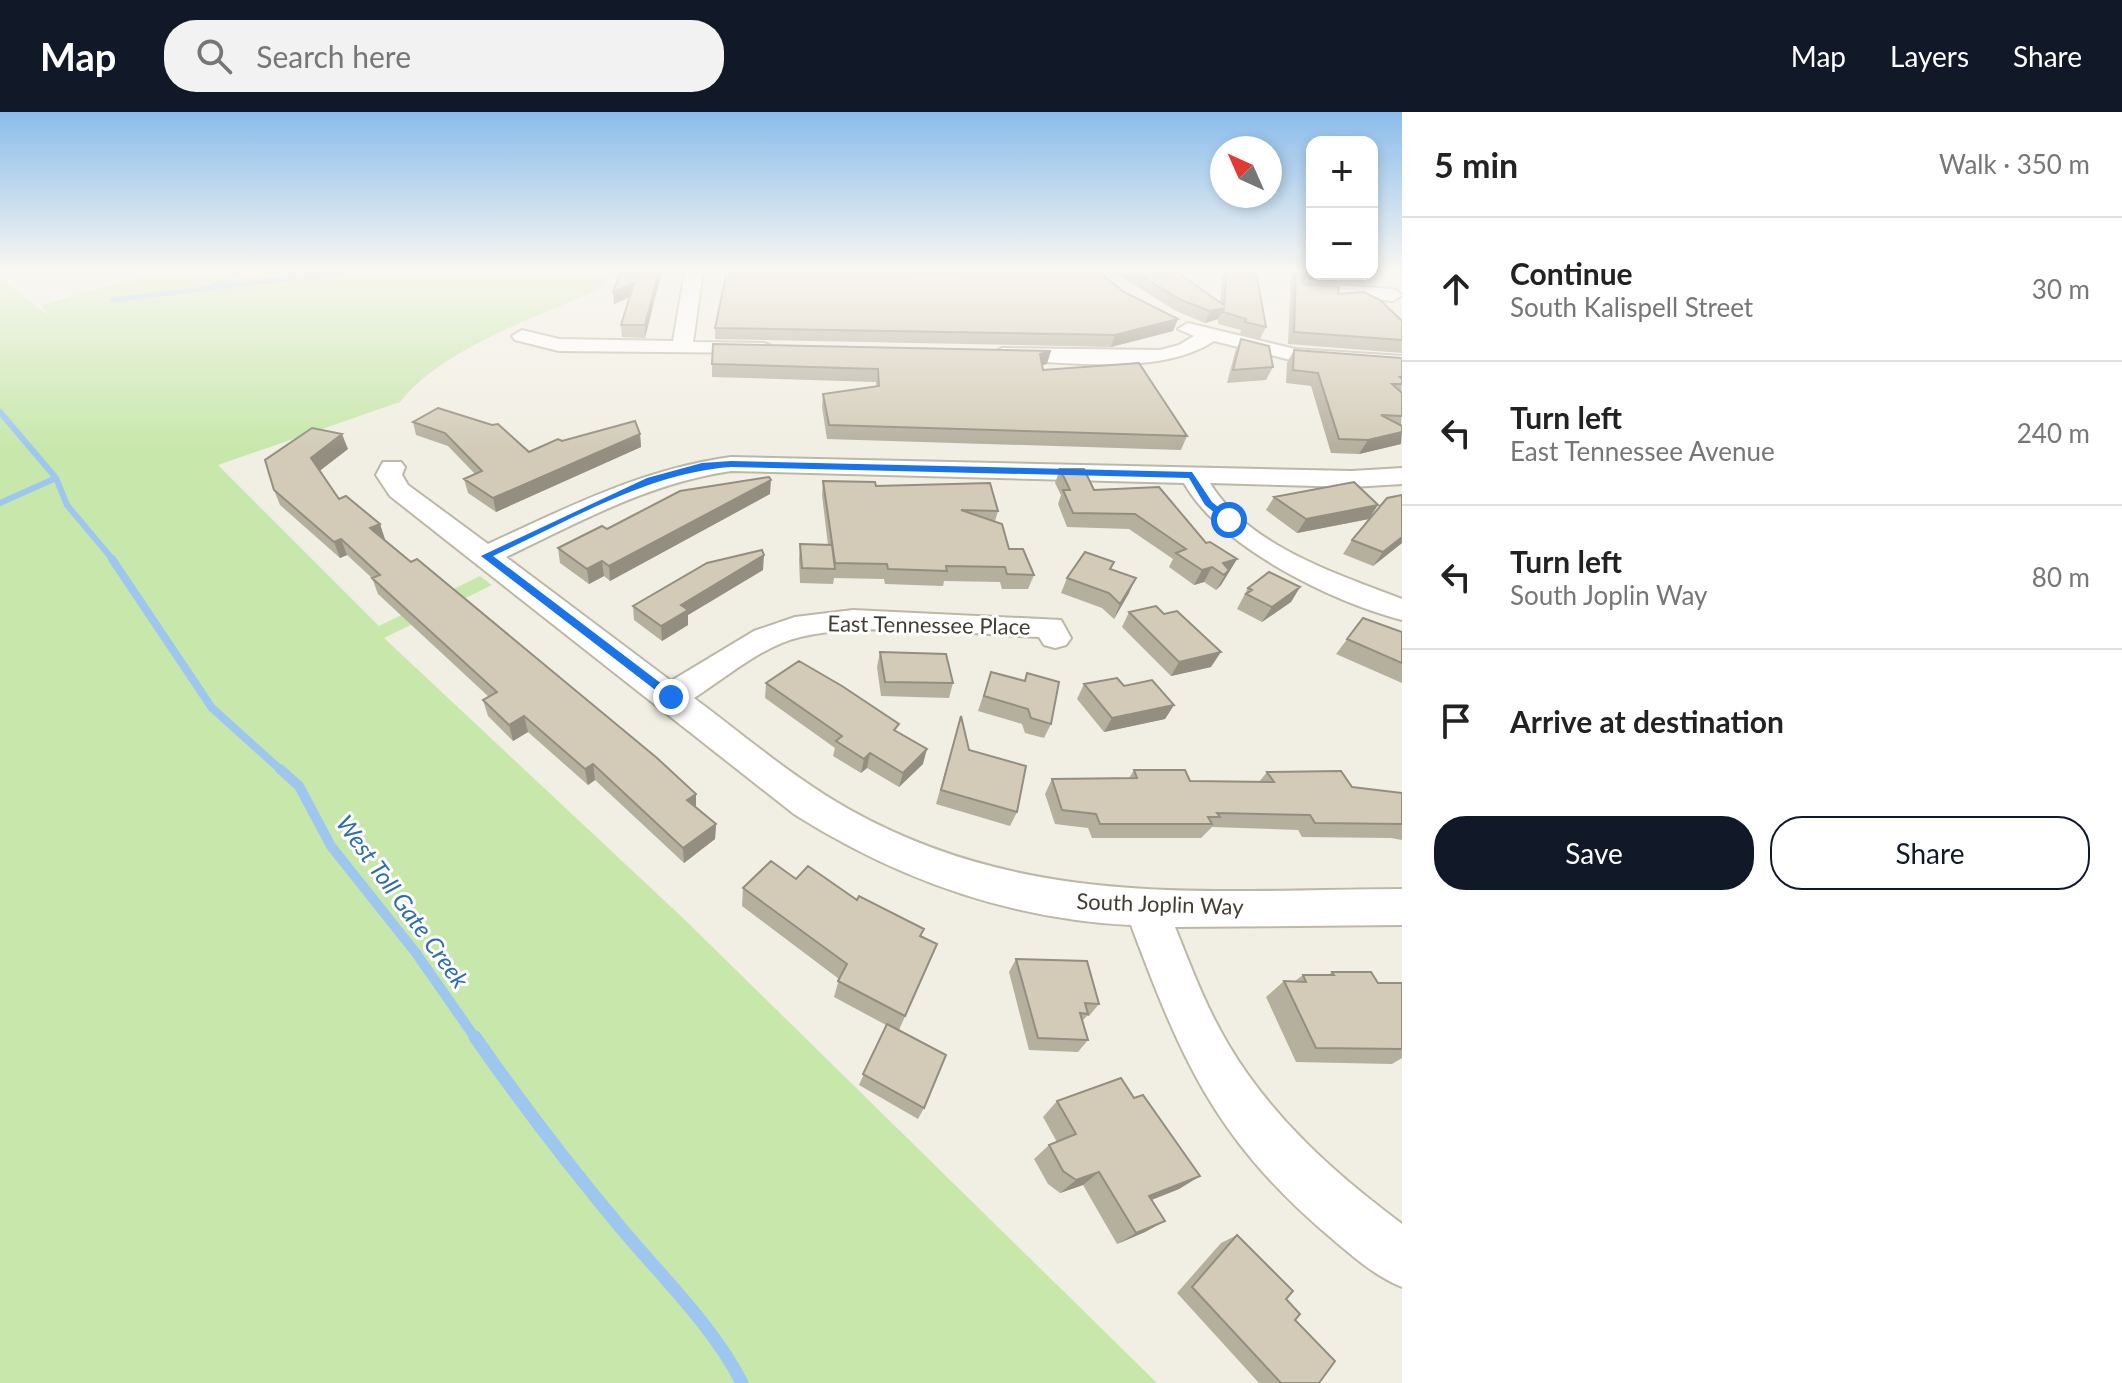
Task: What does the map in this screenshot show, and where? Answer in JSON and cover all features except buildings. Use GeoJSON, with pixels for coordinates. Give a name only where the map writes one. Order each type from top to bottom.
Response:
{"type":"FeatureCollection","features":[{"type":"Feature","properties":{"kind":"street"},"geometry":{"type":"LineString","coordinates":[[682,348],[685,330]]}},
{"type":"Feature","properties":{"kind":"street"},"geometry":{"type":"LineString","coordinates":[[1192,330],[1295,355],[1402,362]]}},
{"type":"Feature","properties":{"kind":"street"},"geometry":{"type":"LineString","coordinates":[[522,336],[559,345],[777,350]]}},
{"type":"Feature","properties":{"kind":"street"},"geometry":{"type":"LineString","coordinates":[[985,354],[1160,356],[1186,350],[1208,336]]}},
{"type":"Feature","properties":{"kind":"street"},"geometry":{"type":"LineString","coordinates":[[486,556],[650,480],[702,466],[1352,479],[1402,476]]}},
{"type":"Feature","properties":{"kind":"street","name":"South Joplin Way"},"geometry":{"type":"LineString","coordinates":[[392,467],[389,475],[399,490],[807,803],[843,826],[906,857],[1001,889],[1077,903],[1145,907],[1402,907]]}},
{"type":"Feature","properties":{"kind":"street"},"geometry":{"type":"LineString","coordinates":[[1192,475],[1208,503],[1253,539],[1317,575],[1402,610]]}},
{"type":"Feature","properties":{"kind":"street","name":"East Tennessee Place"},"geometry":{"type":"LineString","coordinates":[[671,697],[765,638],[795,627],[823,622],[1050,627],[1055,638]]}},
{"type":"Feature","properties":{"kind":"street"},"geometry":{"type":"LineString","coordinates":[[1145,907],[1200,1038],[1222,1080],[1253,1122],[1305,1180],[1402,1259]]}},
{"type":"Feature","properties":{"kind":"green space"},"geometry":{"type":"Polygon","coordinates":[[[0,330],[504,330],[441,365],[400,402],[218,465],[379,626],[480,576],[492,585],[384,638],[685,920],[1157,1383],[0,1383],[0,330]]]}},
{"type":"Feature","properties":{"kind":"waterway","name":"West Toll Gate Creek"},"geometry":{"type":"LineString","coordinates":[[0,412],[56,478]]}},
{"type":"Feature","properties":{"kind":"waterway"},"geometry":{"type":"LineString","coordinates":[[0,503],[56,478]]}},
{"type":"Feature","properties":{"kind":"waterway","name":"West Toll Gate Creek"},"geometry":{"type":"LineString","coordinates":[[56,478],[67,505],[114,561]]}},
{"type":"Feature","properties":{"kind":"waterway","name":"West Toll Gate Creek"},"geometry":{"type":"LineString","coordinates":[[112,559],[212,708],[282,771]]}},
{"type":"Feature","properties":{"kind":"waterway","name":"West Toll Gate Creek"},"geometry":{"type":"LineString","coordinates":[[280,769],[299,786],[331,846],[416,953],[476,1039]]}},
{"type":"Feature","properties":{"kind":"waterway","name":"West Toll Gate Creek"},"geometry":{"type":"LineString","coordinates":[[475,1037],[583,1181],[702,1322],[742,1383]]}},
{"type":"Feature","properties":{"kind":"route"},"geometry":{"type":"LineString","coordinates":[[671,697],[486,556],[650,480],[702,466],[731,464],[1192,475],[1197,490],[1229,520]]}}]}
